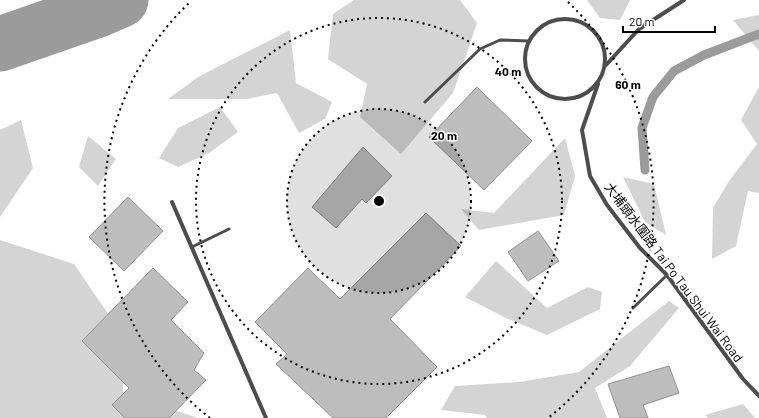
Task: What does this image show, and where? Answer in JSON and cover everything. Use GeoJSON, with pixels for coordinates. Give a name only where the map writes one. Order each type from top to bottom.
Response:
{"type":"FeatureCollection","features":[{"type":"Feature","properties":{"kind":"street","name":"大埔頭水圍路 Tai Po Tau Shui Wai Road"},"geometry":{"type":"LineString","coordinates":[[684,0],[639,29],[606,65],[582,130],[590,176],[607,205],[636,242],[667,275],[743,379],[759,396]]}},
{"type":"Feature","properties":{"kind":"street","name":"大埔頭水圍路 Tai Po Tau Shui Wai Road"},"geometry":{"type":"LineString","coordinates":[[598,84],[581,97],[568,100],[560,100],[541,92],[531,82],[526,73],[524,58],[529,41],[537,30],[548,22],[555,20],[576,20],[593,30],[604,46],[606,65]]}},
{"type":"Feature","properties":{"kind":"street"},"geometry":{"type":"LineString","coordinates":[[172,202],[266,418]]}},
{"type":"Feature","properties":{"kind":"lane"},"geometry":{"type":"LineString","coordinates":[[425,102],[480,49],[500,40],[529,41]]}},
{"type":"Feature","properties":{"kind":"lane"},"geometry":{"type":"LineString","coordinates":[[192,247],[229,229]]}},
{"type":"Feature","properties":{"kind":"lane"},"geometry":{"type":"LineString","coordinates":[[633,308],[667,275]]}},
{"type":"Feature","properties":{"kind":"shaded area"},"geometry":{"type":"Polygon","coordinates":[[[354,0],[460,0],[477,23],[453,93],[401,154],[360,117],[367,84],[328,59],[333,14],[354,0]]]}},
{"type":"Feature","properties":{"kind":"shaded area"},"geometry":{"type":"Polygon","coordinates":[[[587,0],[630,0],[620,20],[600,18],[587,0]]]}},
{"type":"Feature","properties":{"kind":"shaded area"},"geometry":{"type":"Polygon","coordinates":[[[759,15],[759,51],[733,20],[759,15]]]}},
{"type":"Feature","properties":{"kind":"shaded area"},"geometry":{"type":"Polygon","coordinates":[[[290,30],[296,83],[332,102],[325,119],[299,133],[277,93],[247,99],[168,99],[198,77],[290,30]]]}},
{"type":"Feature","properties":{"kind":"shaded area"},"geometry":{"type":"Polygon","coordinates":[[[759,87],[759,193],[748,191],[736,246],[712,259],[713,208],[729,181],[757,144],[741,120],[759,87]]]}},
{"type":"Feature","properties":{"kind":"shaded area"},"geometry":{"type":"Polygon","coordinates":[[[220,107],[238,132],[209,153],[178,167],[159,158],[178,128],[220,107]]]}},
{"type":"Feature","properties":{"kind":"shaded area"},"geometry":{"type":"Polygon","coordinates":[[[21,120],[33,168],[0,217],[0,130],[21,120]]]}},
{"type":"Feature","properties":{"kind":"shaded area"},"geometry":{"type":"Polygon","coordinates":[[[88,136],[116,159],[98,186],[79,167],[88,136]]]}},
{"type":"Feature","properties":{"kind":"shaded area"},"geometry":{"type":"Polygon","coordinates":[[[565,138],[575,176],[564,215],[479,230],[461,209],[494,213],[565,138]]]}},
{"type":"Feature","properties":{"kind":"shaded area"},"geometry":{"type":"Polygon","coordinates":[[[623,177],[654,184],[666,235],[645,222],[623,177]]]}},
{"type":"Feature","properties":{"kind":"shaded area"},"geometry":{"type":"Polygon","coordinates":[[[0,240],[74,264],[124,337],[123,393],[198,418],[0,418],[0,240]]]}},
{"type":"Feature","properties":{"kind":"shaded area"},"geometry":{"type":"Polygon","coordinates":[[[496,261],[547,308],[588,287],[602,292],[600,309],[547,335],[506,318],[465,297],[496,261]]]}},
{"type":"Feature","properties":{"kind":"shaded area"},"geometry":{"type":"Polygon","coordinates":[[[669,301],[679,308],[630,366],[595,388],[607,418],[487,418],[485,415],[441,410],[455,386],[519,382],[579,372],[669,301]]]}},
{"type":"Feature","properties":{"kind":"shaded area"},"geometry":{"type":"Polygon","coordinates":[[[743,404],[755,418],[708,418],[705,415],[743,404]]]}},
{"type":"Feature","properties":{"kind":"building"},"geometry":{"type":"Polygon","coordinates":[[[477,87],[532,141],[484,190],[429,137],[477,87]]]}},
{"type":"Feature","properties":{"kind":"building"},"geometry":{"type":"Polygon","coordinates":[[[363,147],[392,176],[366,203],[362,199],[336,228],[312,207],[363,147]]]}},
{"type":"Feature","properties":{"kind":"building"},"geometry":{"type":"Polygon","coordinates":[[[128,197],[163,231],[124,271],[89,237],[128,197]]]}},
{"type":"Feature","properties":{"kind":"building"},"geometry":{"type":"Polygon","coordinates":[[[426,213],[461,246],[390,319],[437,367],[386,418],[333,418],[276,364],[287,354],[255,322],[308,268],[340,299],[426,213]]]}},
{"type":"Feature","properties":{"kind":"building"},"geometry":{"type":"Polygon","coordinates":[[[538,231],[559,261],[528,281],[508,252],[538,231]]]}},
{"type":"Feature","properties":{"kind":"building"},"geometry":{"type":"Polygon","coordinates":[[[153,268],[188,302],[171,320],[204,353],[194,370],[206,380],[169,418],[125,418],[112,405],[129,388],[82,341],[153,268]]]}},
{"type":"Feature","properties":{"kind":"building"},"geometry":{"type":"Polygon","coordinates":[[[669,366],[679,393],[643,405],[648,418],[620,418],[608,384],[669,366]]]}},
{"type":"Feature","properties":{"kind":"waterway"},"geometry":{"type":"LineString","coordinates":[[0,44],[98,10],[121,0]]}},
{"type":"Feature","properties":{"kind":"waterway"},"geometry":{"type":"LineString","coordinates":[[645,170],[642,128],[653,97],[674,71],[704,55],[759,34]]}}]}
